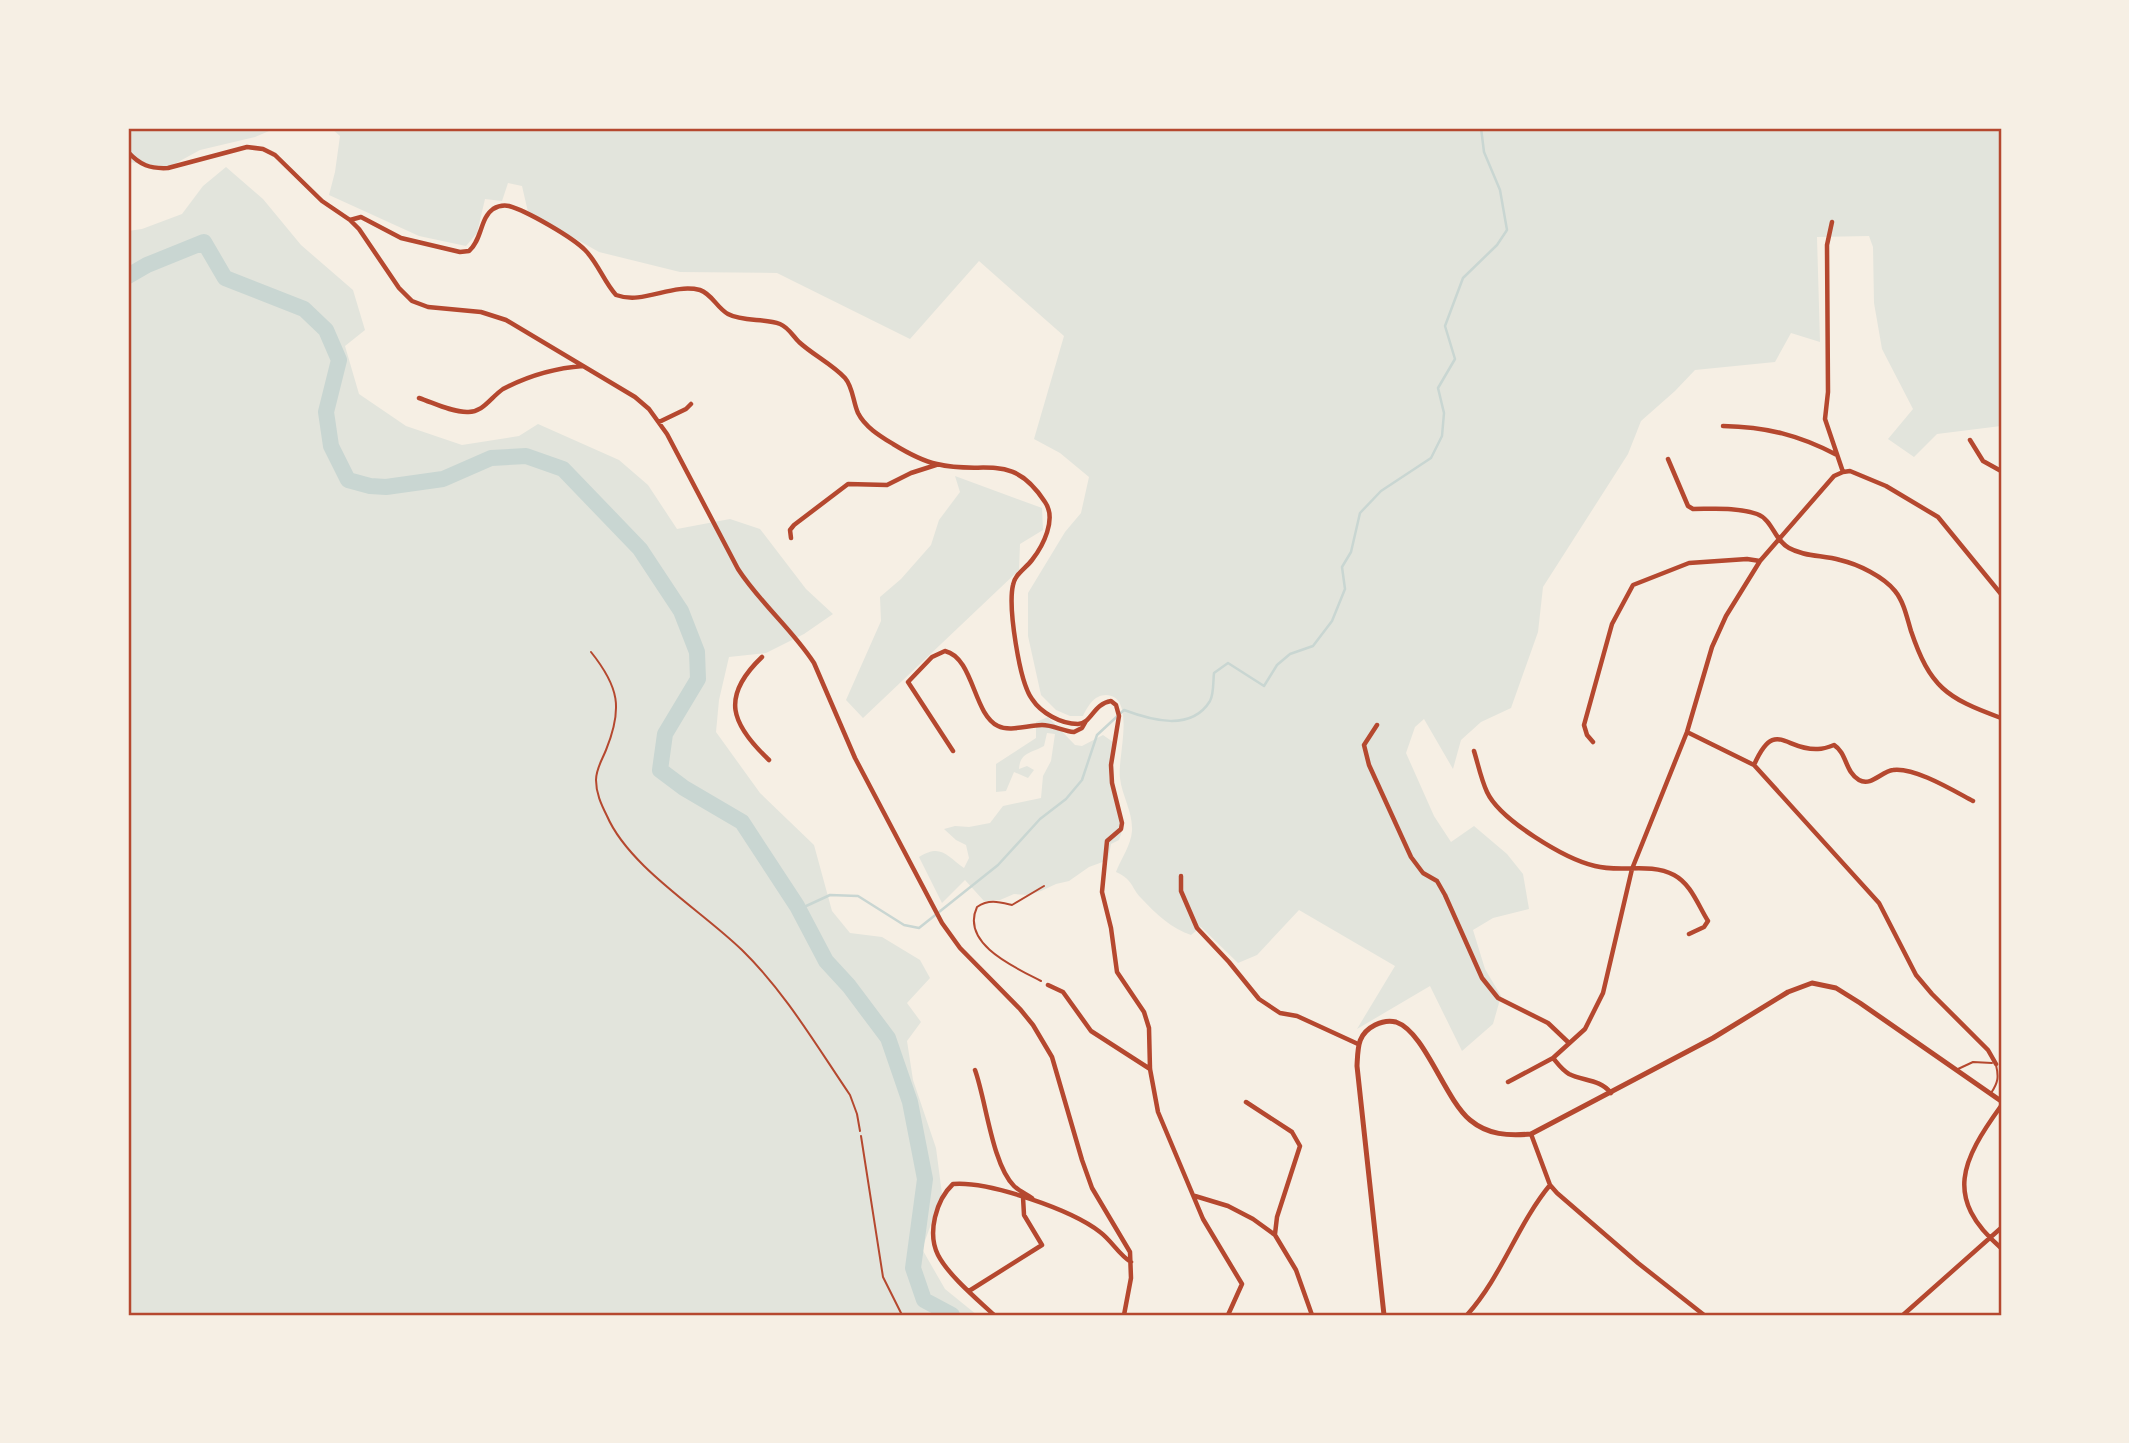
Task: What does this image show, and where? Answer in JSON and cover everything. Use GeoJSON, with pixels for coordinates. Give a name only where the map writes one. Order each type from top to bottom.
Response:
{"type":"FeatureCollection","features":[{"type":"Feature","properties":{"kind":"street"},"geometry":{"type":"LineString","coordinates":[[128,152],[136,161],[156,169],[247,147],[263,149],[275,155],[322,201],[359,229],[399,288],[412,300],[428,307],[481,313],[506,320],[635,397],[659,422],[743,577],[814,663],[855,758],[942,923],[960,948],[1020,1009],[1052,1056],[1092,1188],[1120,1231],[1130,1252],[1131,1278],[1124,1315]]}},
{"type":"Feature","properties":{"kind":"street"},"geometry":{"type":"LineString","coordinates":[[350,220],[361,217],[401,238],[460,252],[469,251],[476,244],[490,211],[498,206],[507,206],[543,223],[579,245],[587,252],[616,295],[633,299],[665,292],[703,291],[727,314],[782,324],[823,362],[845,378],[858,413],[866,425],[896,446],[937,464],[997,467],[1023,477],[1049,508],[1048,527],[1042,544],[1013,583],[1012,611],[1017,648],[1031,698],[1039,707],[1061,720],[1076,724],[1087,720]]}},
{"type":"Feature","properties":{"kind":"street"},"geometry":{"type":"LineString","coordinates":[[1832,222],[1827,245],[1828,392],[1825,419],[1843,472]]}},
{"type":"Feature","properties":{"kind":"street"},"geometry":{"type":"LineString","coordinates":[[419,398],[468,413],[476,411],[503,390],[524,380],[559,368],[584,366]]}},
{"type":"Feature","properties":{"kind":"street"},"geometry":{"type":"LineString","coordinates":[[659,422],[687,409],[691,404]]}},
{"type":"Feature","properties":{"kind":"street"},"geometry":{"type":"LineString","coordinates":[[1723,426],[1753,427],[1800,437],[1838,456]]}},
{"type":"Feature","properties":{"kind":"street"},"geometry":{"type":"LineString","coordinates":[[1970,440],[1983,461],[2001,471]]}},
{"type":"Feature","properties":{"kind":"street"},"geometry":{"type":"LineString","coordinates":[[1668,459],[1688,506],[1693,509],[1757,514],[1766,520],[1778,541],[1796,552],[1840,559],[1882,579],[1895,590],[1919,656],[1941,687],[1951,697],[2001,718]]}},
{"type":"Feature","properties":{"kind":"street"},"geometry":{"type":"LineString","coordinates":[[791,538],[790,530],[794,525],[848,484],[887,485],[911,472],[937,464]]}},
{"type":"Feature","properties":{"kind":"street"},"geometry":{"type":"LineString","coordinates":[[1508,1082],[1553,1058],[1585,1029],[1603,993],[1632,869],[1687,733],[1712,647],[1726,616],[1760,561],[1834,476],[1850,471],[1886,486],[1938,517],[2001,594]]}},
{"type":"Feature","properties":{"kind":"street"},"geometry":{"type":"LineString","coordinates":[[1593,742],[1584,725],[1612,624],[1629,589],[1642,580],[1689,563],[1747,559],[1760,561]]}},
{"type":"Feature","properties":{"kind":"street"},"geometry":{"type":"LineString","coordinates":[[953,751],[908,682],[932,657],[944,651],[953,654],[964,668],[988,718],[998,726],[1009,728],[1041,725],[1074,732],[1082,728],[1100,704],[1111,701],[1118,709],[1111,765],[1112,783],[1122,823],[1121,829],[1107,841],[1102,892],[1111,928],[1117,972],[1144,1012],[1149,1028],[1150,1069],[1158,1112],[1206,1226],[1242,1284],[1228,1315]]}},
{"type":"Feature","properties":{"kind":"street"},"geometry":{"type":"LineString","coordinates":[[762,657],[742,684],[735,707],[740,728],[747,739],[769,760]]}},
{"type":"Feature","properties":{"kind":"street"},"geometry":{"type":"LineString","coordinates":[[1377,724],[1364,745],[1369,765],[1411,857],[1423,873],[1437,881],[1446,895],[1482,978],[1498,998],[1548,1023],[1569,1043]]}},
{"type":"Feature","properties":{"kind":"street"},"geometry":{"type":"LineString","coordinates":[[1687,733],[1754,765],[1879,903],[1916,975],[1932,995],[1988,1050],[1996,1064]]}},
{"type":"Feature","properties":{"kind":"street"},"geometry":{"type":"LineString","coordinates":[[1754,765],[1762,747],[1771,740],[1782,740],[1816,750],[1834,746],[1841,749],[1851,771],[1859,780],[1869,782],[1893,769],[1925,776],[1973,801]]}},
{"type":"Feature","properties":{"kind":"street"},"geometry":{"type":"LineString","coordinates":[[1474,751],[1487,793],[1500,811],[1541,842],[1595,866],[1632,869],[1640,867],[1672,873],[1685,883],[1708,921],[1704,927],[1689,934]]}},
{"type":"Feature","properties":{"kind":"street"},"geometry":{"type":"LineString","coordinates":[[1181,876],[1181,891],[1197,928],[1229,961],[1259,999],[1280,1013],[1297,1016],[1358,1044]]}},
{"type":"Feature","properties":{"kind":"street"},"geometry":{"type":"LineString","coordinates":[[1384,1315],[1357,1066],[1358,1044],[1362,1035],[1368,1029],[1386,1021],[1397,1022],[1409,1031],[1455,1103],[1470,1120],[1486,1130],[1506,1136],[1531,1134],[1713,1038],[1788,992],[1812,983],[1836,988],[1991,1093],[2001,1103],[1978,1139],[1965,1170],[1964,1185],[1970,1211],[1976,1223],[2001,1248]]}},
{"type":"Feature","properties":{"kind":"street"},"geometry":{"type":"LineString","coordinates":[[1048,985],[1063,992],[1091,1031],[1150,1069]]}},
{"type":"Feature","properties":{"kind":"street"},"geometry":{"type":"LineString","coordinates":[[1553,1058],[1571,1075],[1599,1083],[1611,1093]]}},
{"type":"Feature","properties":{"kind":"street"},"geometry":{"type":"LineString","coordinates":[[975,1070],[988,1129],[1007,1177],[1016,1188],[1036,1201]]}},
{"type":"Feature","properties":{"kind":"street"},"geometry":{"type":"LineString","coordinates":[[1246,1102],[1292,1132],[1300,1146],[1277,1217],[1275,1235]]}},
{"type":"Feature","properties":{"kind":"street"},"geometry":{"type":"LineString","coordinates":[[1531,1134],[1550,1185],[1638,1263],[1704,1315]]}},
{"type":"Feature","properties":{"kind":"street"},"geometry":{"type":"LineString","coordinates":[[994,1315],[969,1291],[938,1254],[935,1220],[940,1202],[951,1185],[956,1183],[1023,1197],[1068,1212],[1099,1231],[1131,1262]]}},
{"type":"Feature","properties":{"kind":"street"},"geometry":{"type":"LineString","coordinates":[[1467,1315],[1494,1281],[1534,1203],[1550,1185]]}},
{"type":"Feature","properties":{"kind":"street"},"geometry":{"type":"LineString","coordinates":[[1194,1196],[1228,1206],[1275,1235],[1300,1280],[1312,1315]]}},
{"type":"Feature","properties":{"kind":"street"},"geometry":{"type":"LineString","coordinates":[[969,1291],[1042,1245],[1024,1214],[1023,1197]]}},
{"type":"Feature","properties":{"kind":"street"},"geometry":{"type":"LineString","coordinates":[[1903,1315],[2001,1228]]}},
{"type":"Feature","properties":{"kind":"lane"},"geometry":{"type":"LineString","coordinates":[[1957,1070],[1973,1062],[1996,1064],[1997,1085],[1991,1093]]}},
{"type":"Feature","properties":{"kind":"lane"},"geometry":{"type":"LineString","coordinates":[[860,1136],[883,1278],[902,1315]]}},
{"type":"Feature","properties":{"kind":"path"},"geometry":{"type":"LineString","coordinates":[[591,652],[606,670],[614,687],[617,709],[613,730],[598,767],[596,780],[599,798],[614,833],[644,865],[741,949],[777,987],[850,1095],[857,1114],[860,1136]]}},
{"type":"Feature","properties":{"kind":"path"},"geometry":{"type":"LineString","coordinates":[[1044,886],[1012,905],[990,901],[982,903],[977,907],[974,918],[979,938],[989,948],[1004,961],[1048,985]]}},
{"type":"Feature","properties":{"kind":"shaded area"},"geometry":{"type":"Polygon","coordinates":[[[128,128],[276,128],[255,137],[200,150],[169,167],[128,162],[128,128]]]}},
{"type":"Feature","properties":{"kind":"shaded area"},"geometry":{"type":"Polygon","coordinates":[[[331,128],[2001,128],[2001,426],[1937,434],[1914,457],[1888,439],[1913,409],[1882,349],[1874,303],[1873,247],[1869,236],[1817,237],[1820,342],[1791,333],[1775,362],[1695,370],[1641,421],[1628,454],[1543,587],[1538,632],[1511,708],[1481,722],[1461,740],[1453,769],[1424,719],[1415,727],[1406,753],[1434,816],[1451,842],[1474,826],[1507,854],[1523,874],[1529,909],[1493,918],[1473,930],[1485,969],[1501,996],[1493,1024],[1462,1051],[1430,986],[1357,1029],[1395,966],[1299,910],[1257,955],[1238,963],[1201,927],[1191,935],[1164,920],[1138,895],[1129,881],[1116,872],[1132,831],[1131,817],[1120,778],[1124,729],[1121,706],[1115,698],[1102,695],[1089,705],[1083,716],[1070,716],[1056,710],[1041,695],[1028,636],[1028,593],[1065,532],[1081,513],[1089,477],[1060,453],[1034,439],[1064,336],[979,261],[910,339],[777,273],[680,272],[599,252],[528,212],[522,186],[508,183],[502,201],[485,199],[477,233],[466,246],[419,236],[329,195],[340,136],[331,128]]]}},
{"type":"Feature","properties":{"kind":"shaded area"},"geometry":{"type":"Polygon","coordinates":[[[226,167],[263,199],[301,245],[353,290],[365,330],[345,346],[359,394],[406,426],[462,445],[519,436],[538,424],[619,460],[648,485],[677,529],[730,519],[760,529],[806,589],[833,614],[804,634],[766,653],[729,657],[719,700],[716,732],[760,793],[814,845],[832,911],[850,933],[882,937],[920,960],[930,978],[907,1003],[921,1022],[907,1041],[913,1080],[936,1148],[942,1194],[922,1249],[945,1289],[977,1315],[128,1315],[128,231],[142,229],[182,214],[203,186],[226,167]]]}},
{"type":"Feature","properties":{"kind":"shaded area"},"geometry":{"type":"Polygon","coordinates":[[[955,476],[1042,508],[1043,530],[1020,544],[1019,570],[863,718],[846,700],[881,621],[880,597],[901,579],[931,545],[939,520],[960,492],[955,476]]]}},
{"type":"Feature","properties":{"kind":"shaded area"},"geometry":{"type":"Polygon","coordinates":[[[1048,717],[1075,745],[1082,746],[1103,735],[1113,742],[1109,776],[1122,831],[1119,840],[1111,844],[1108,860],[1089,867],[1069,881],[1028,895],[1014,894],[1000,900],[984,901],[965,880],[942,903],[919,857],[938,851],[964,868],[969,858],[966,845],[944,829],[990,823],[1003,806],[1041,798],[1043,776],[1051,761],[1055,734],[1047,733],[1044,746],[1024,756],[1019,769],[1027,766],[1034,770],[1028,778],[1014,772],[1006,791],[996,792],[996,764],[1036,738],[1036,722],[1048,717]]]}},
{"type":"Feature","properties":{"kind":"waterway"},"geometry":{"type":"LineString","coordinates":[[797,906],[804,907],[830,895],[858,896],[904,925],[919,928],[998,865],[1040,819],[1066,799],[1082,780],[1097,735],[1124,710],[1158,720],[1182,720],[1192,717],[1202,711],[1210,701],[1214,673],[1228,663],[1264,686],[1277,665],[1290,654],[1313,646],[1332,621],[1345,589],[1342,567],[1351,552],[1360,513],[1381,491],[1431,458],[1442,436],[1444,413],[1438,388],[1455,359],[1445,326],[1463,278],[1497,245],[1507,230],[1500,190],[1484,152],[1481,128]]}},
{"type":"Feature","properties":{"kind":"waterway"},"geometry":{"type":"LineString","coordinates":[[128,276],[147,265],[204,242],[225,278],[304,309],[326,330],[339,360],[326,412],[331,446],[348,480],[386,487],[443,479],[491,458],[526,456],[563,469],[640,549],[681,611],[697,652],[698,679],[665,734],[660,770],[684,788],[742,822],[797,906],[826,961],[849,986],[888,1038],[910,1102],[925,1179],[913,1268],[924,1300],[952,1315]]}}]}
